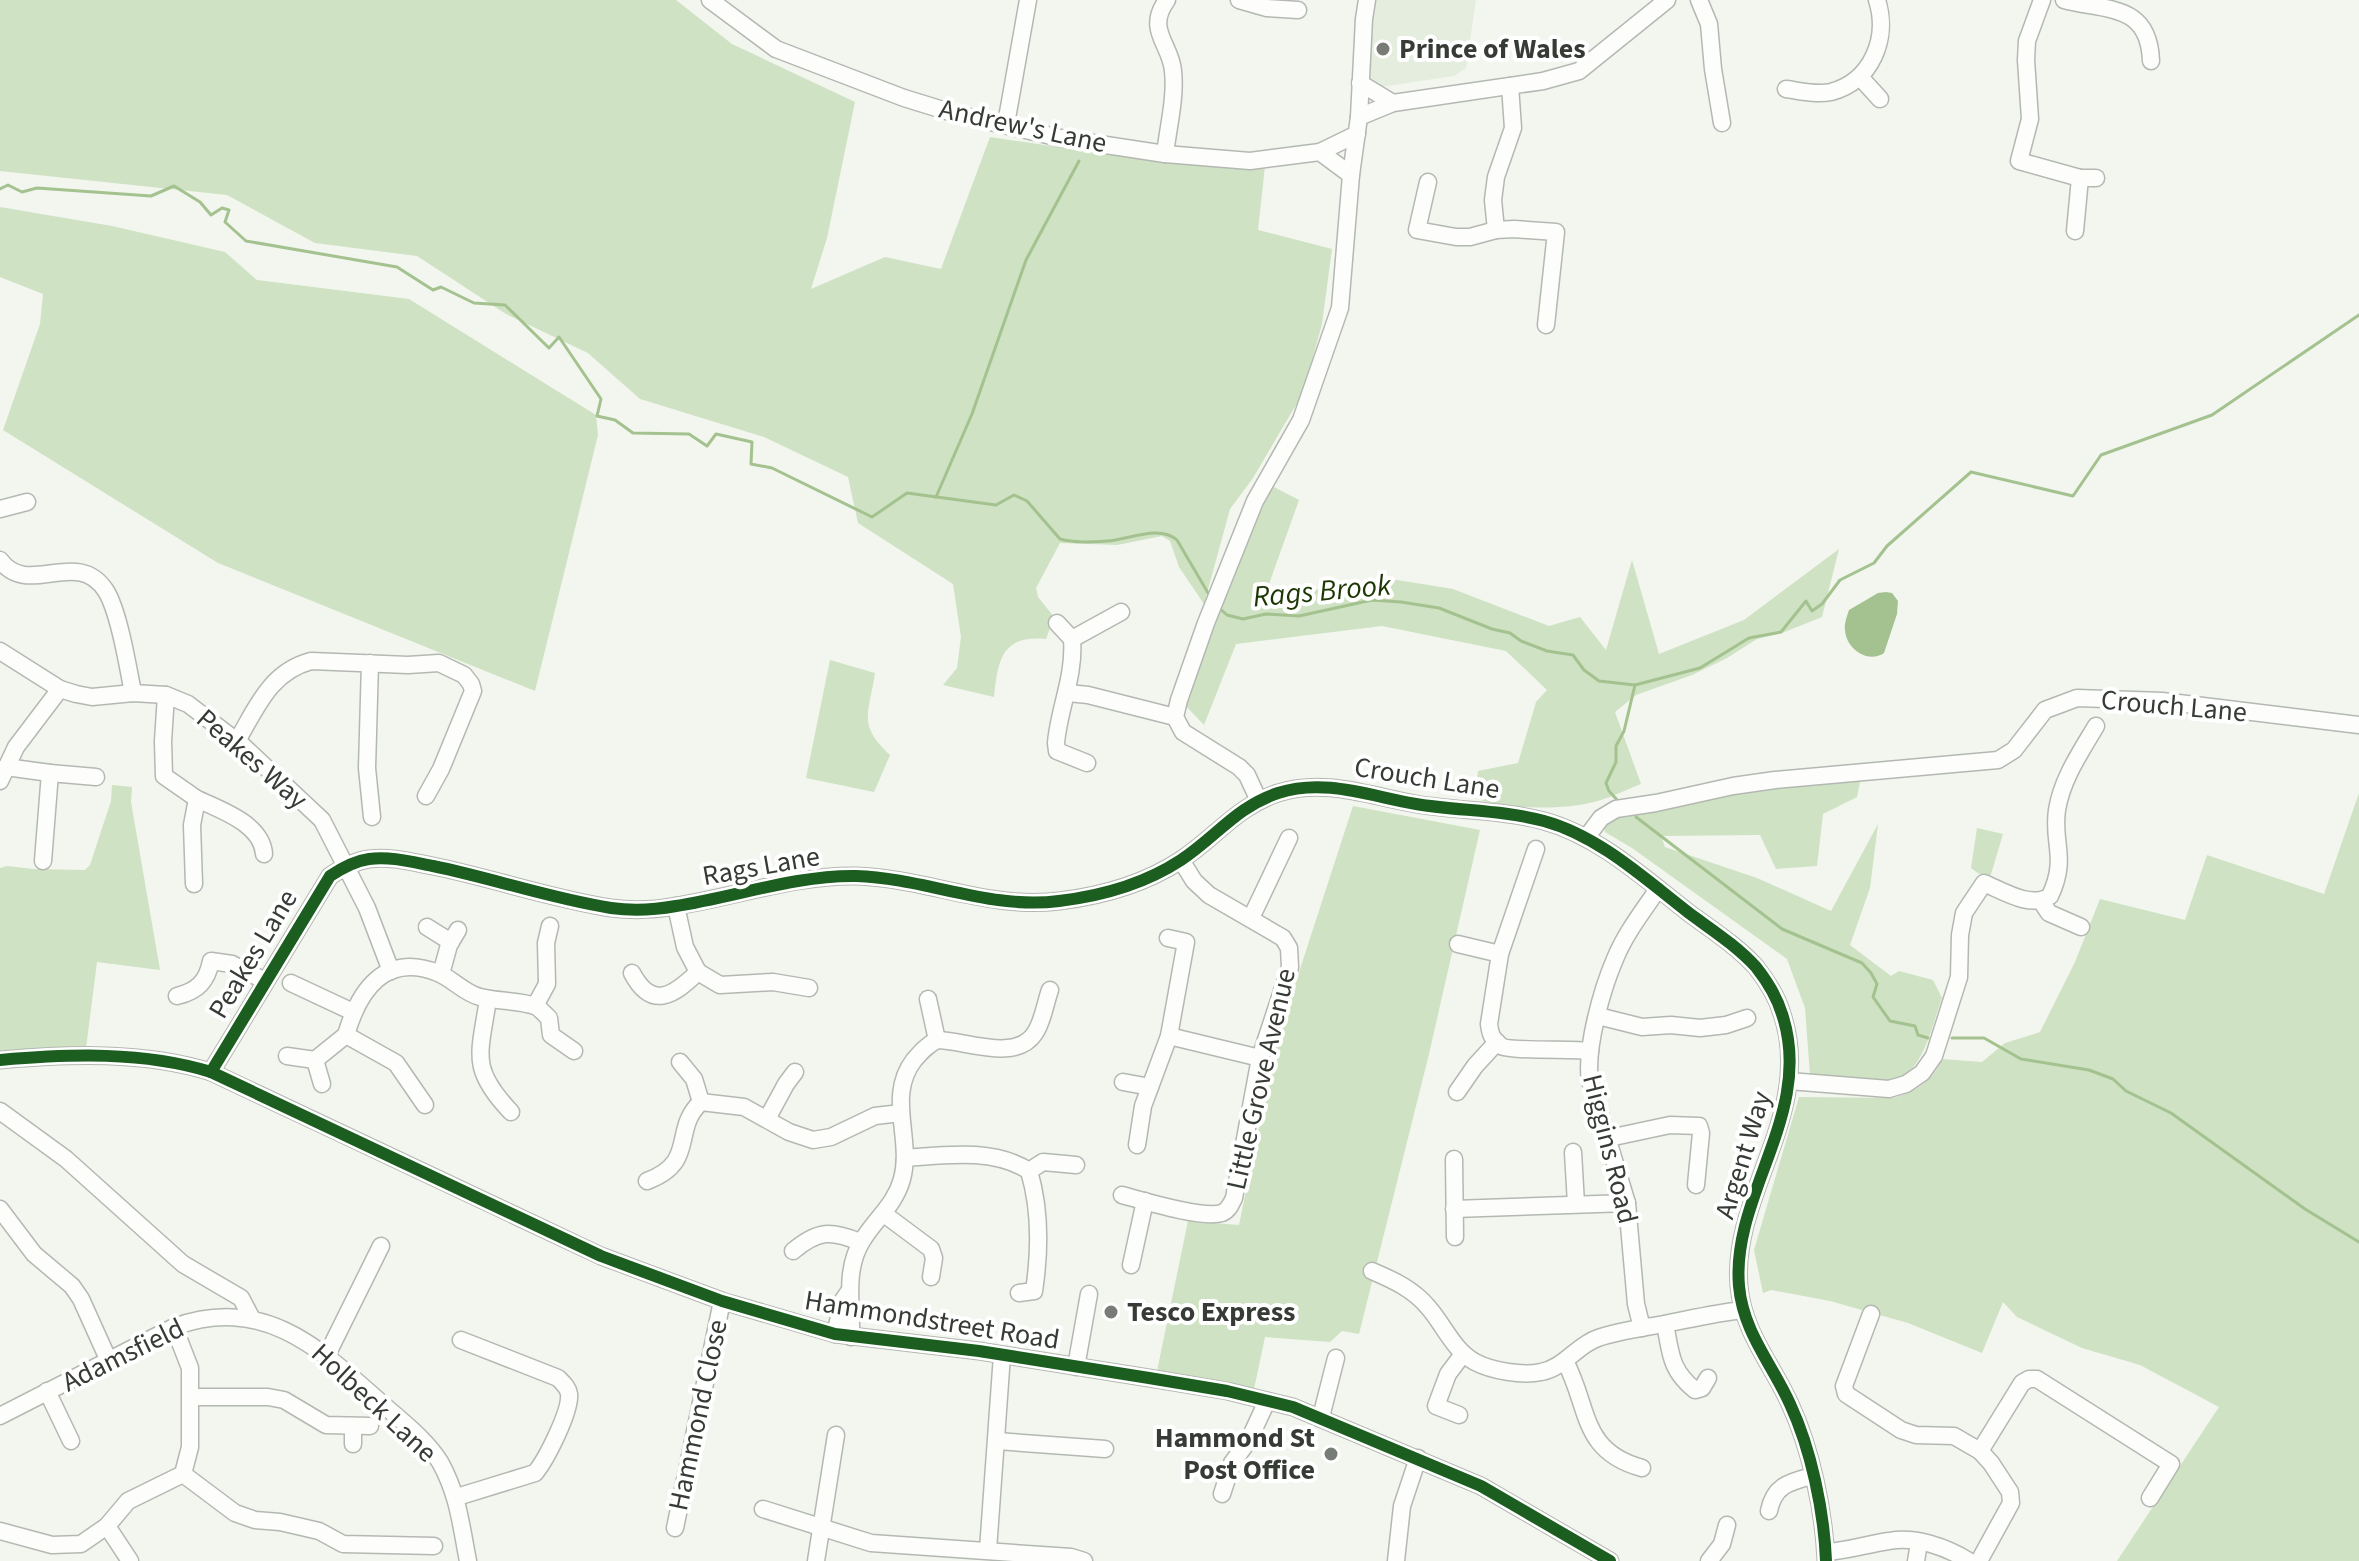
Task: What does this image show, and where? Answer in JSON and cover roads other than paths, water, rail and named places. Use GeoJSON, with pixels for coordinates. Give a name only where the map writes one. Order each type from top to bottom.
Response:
{"type":"FeatureCollection","features":[{"type":"Feature","properties":{"kind":"street","name":"Andrew's Lane"},"geometry":{"type":"LineString","coordinates":[[710,0],[776,49],[904,98],[964,117],[1060,138],[1165,154],[1250,161],[1320,152],[1393,103],[1543,81],[1579,71],[1667,0]]}},
{"type":"Feature","properties":{"kind":"street"},"geometry":{"type":"LineString","coordinates":[[1006,124],[1028,0]]}},
{"type":"Feature","properties":{"kind":"street"},"geometry":{"type":"LineString","coordinates":[[1165,154],[1174,75],[1158,28],[1159,17],[1167,0]]}},
{"type":"Feature","properties":{"kind":"street"},"geometry":{"type":"LineString","coordinates":[[1239,0],[1267,8],[1298,10]]}},
{"type":"Feature","properties":{"kind":"street"},"geometry":{"type":"LineString","coordinates":[[1259,801],[1252,784],[1239,767],[1183,732],[1175,717],[1206,623],[1255,501],[1301,420],[1340,308],[1367,0]]}},
{"type":"Feature","properties":{"kind":"street"},"geometry":{"type":"LineString","coordinates":[[1699,0],[1709,24],[1722,123]]}},
{"type":"Feature","properties":{"kind":"street"},"geometry":{"type":"LineString","coordinates":[[1786,89],[1831,92],[1860,77],[1879,44],[1881,20],[1877,0]]}},
{"type":"Feature","properties":{"kind":"street"},"geometry":{"type":"LineString","coordinates":[[2042,0],[2027,41],[2030,119],[2019,161],[2088,178],[2075,231]]}},
{"type":"Feature","properties":{"kind":"street"},"geometry":{"type":"LineString","coordinates":[[2064,0],[2107,6],[2138,24],[2149,36],[2151,61]]}},
{"type":"Feature","properties":{"kind":"street"},"geometry":{"type":"LineString","coordinates":[[1860,77],[1880,99]]}},
{"type":"Feature","properties":{"kind":"street"},"geometry":{"type":"LineString","coordinates":[[1360,83],[1393,103]]}},
{"type":"Feature","properties":{"kind":"street"},"geometry":{"type":"LineString","coordinates":[[1496,230],[1493,200],[1496,177],[1513,128],[1510,86]]}},
{"type":"Feature","properties":{"kind":"street"},"geometry":{"type":"LineString","coordinates":[[1320,152],[1351,175]]}},
{"type":"Feature","properties":{"kind":"street"},"geometry":{"type":"LineString","coordinates":[[1428,182],[1417,230],[1470,237],[1496,230],[1556,232],[1546,325]]}},
{"type":"Feature","properties":{"kind":"street"},"geometry":{"type":"LineString","coordinates":[[0,509],[27,502]]}},
{"type":"Feature","properties":{"kind":"street"},"geometry":{"type":"LineString","coordinates":[[0,560],[17,574],[31,576],[77,570],[99,582],[113,609],[133,693]]}},
{"type":"Feature","properties":{"kind":"street"},"geometry":{"type":"LineString","coordinates":[[1072,639],[1121,612]]}},
{"type":"Feature","properties":{"kind":"street"},"geometry":{"type":"LineString","coordinates":[[1057,623],[1072,639],[1073,662],[1057,735],[1057,751],[1087,763]]}},
{"type":"Feature","properties":{"kind":"street","name":"Peakes Way"},"geometry":{"type":"LineString","coordinates":[[0,651],[60,689],[92,697],[133,693],[166,695],[188,704],[237,741],[322,820],[367,908],[391,971]]}},
{"type":"Feature","properties":{"kind":"street"},"geometry":{"type":"LineString","coordinates":[[237,741],[266,692],[283,672],[311,661],[439,663],[464,675],[471,684],[472,698],[426,796]]}},
{"type":"Feature","properties":{"kind":"street"},"geometry":{"type":"LineString","coordinates":[[370,663],[367,768],[372,817]]}},
{"type":"Feature","properties":{"kind":"street"},"geometry":{"type":"LineString","coordinates":[[60,689],[16,747],[3,774],[50,773],[96,777]]}},
{"type":"Feature","properties":{"kind":"street"},"geometry":{"type":"LineString","coordinates":[[1068,693],[1088,695],[1175,717]]}},
{"type":"Feature","properties":{"kind":"street"},"geometry":{"type":"LineString","coordinates":[[166,695],[164,776],[197,799],[254,830],[263,843],[264,854]]}},
{"type":"Feature","properties":{"kind":"street","name":"Crouch Lane"},"geometry":{"type":"LineString","coordinates":[[1259,801],[1297,788],[1334,787],[1419,804],[1529,817],[1586,838],[1601,818],[1616,809],[1733,786],[1998,760],[2014,750],[2045,710],[2077,698],[2162,701],[2359,725]]}},
{"type":"Feature","properties":{"kind":"street"},"geometry":{"type":"LineString","coordinates":[[1789,1081],[1889,1089],[1906,1084],[1922,1073],[1938,1045],[1959,977],[1964,913],[1984,883],[2031,901],[2041,901],[2050,896],[2060,864],[2057,818],[2061,796],[2074,762],[2096,726]]}},
{"type":"Feature","properties":{"kind":"street"},"geometry":{"type":"LineString","coordinates":[[43,861],[50,773]]}},
{"type":"Feature","properties":{"kind":"street"},"geometry":{"type":"LineString","coordinates":[[194,884],[192,825],[197,799]]}},
{"type":"Feature","properties":{"kind":"street","name":"Rags Lane"},"geometry":{"type":"LineString","coordinates":[[344,867],[363,860],[387,858],[497,880],[611,908],[644,910],[813,879],[852,876],[883,878],[1016,903],[1061,901],[1118,888],[1161,871],[1181,860],[1230,818],[1259,801]]}},
{"type":"Feature","properties":{"kind":"street"},"geometry":{"type":"LineString","coordinates":[[1251,918],[1289,838]]}},
{"type":"Feature","properties":{"kind":"street","name":"Argent Way"},"geometry":{"type":"LineString","coordinates":[[1586,838],[1745,956],[1764,978],[1786,1026],[1789,1081],[1782,1116],[1740,1248],[1739,1284],[1742,1310],[1804,1438],[1826,1556]]}},
{"type":"Feature","properties":{"kind":"street"},"geometry":{"type":"LineString","coordinates":[[1536,849],[1500,954],[1489,1024],[1491,1033],[1497,1042],[1511,1049],[1590,1051]]}},
{"type":"Feature","properties":{"kind":"street","name":"Little Grove Avenue"},"geometry":{"type":"LineString","coordinates":[[1145,1201],[1202,1213],[1221,1213],[1229,1208],[1234,1198],[1260,1058],[1296,945],[1209,895],[1194,881],[1181,860]]}},
{"type":"Feature","properties":{"kind":"street","name":"Peakes Lane"},"geometry":{"type":"LineString","coordinates":[[211,1072],[324,884],[344,867]]}},
{"type":"Feature","properties":{"kind":"street","name":"Higgins Road"},"geometry":{"type":"LineString","coordinates":[[1642,1328],[1636,1304],[1627,1203],[1590,1081],[1590,1051],[1614,960],[1658,889]]}},
{"type":"Feature","properties":{"kind":"street"},"geometry":{"type":"LineString","coordinates":[[2041,901],[2049,913],[2081,927]]}},
{"type":"Feature","properties":{"kind":"street"},"geometry":{"type":"LineString","coordinates":[[676,906],[688,956],[698,972],[720,985],[773,982],[809,988]]}},
{"type":"Feature","properties":{"kind":"street"},"geometry":{"type":"LineString","coordinates":[[535,1006],[547,984],[546,943],[550,926]]}},
{"type":"Feature","properties":{"kind":"street"},"geometry":{"type":"LineString","coordinates":[[427,927],[454,936],[441,974]]}},
{"type":"Feature","properties":{"kind":"street"},"geometry":{"type":"LineString","coordinates":[[1137,1145],[1143,1106],[1169,1036],[1186,942],[1168,938]]}},
{"type":"Feature","properties":{"kind":"street"},"geometry":{"type":"LineString","coordinates":[[1458,944],[1500,954]]}},
{"type":"Feature","properties":{"kind":"street"},"geometry":{"type":"LineString","coordinates":[[177,996],[206,980],[211,961],[232,964],[265,981]]}},
{"type":"Feature","properties":{"kind":"street"},"geometry":{"type":"LineString","coordinates":[[287,1056],[315,1060],[346,1035],[362,994],[376,980],[403,967],[419,967],[441,974],[473,995],[535,1006],[549,1018],[551,1035],[574,1051]]}},
{"type":"Feature","properties":{"kind":"street"},"geometry":{"type":"LineString","coordinates":[[632,973],[643,990],[663,996],[681,988],[698,972]]}},
{"type":"Feature","properties":{"kind":"street"},"geometry":{"type":"LineString","coordinates":[[291,983],[353,1012]]}},
{"type":"Feature","properties":{"kind":"street"},"geometry":{"type":"LineString","coordinates":[[843,1336],[852,1302],[849,1292],[860,1242],[884,1214],[900,1186],[906,1158],[901,1088],[906,1073],[921,1052],[937,1040],[999,1048],[1024,1043],[1036,1031],[1050,990]]}},
{"type":"Feature","properties":{"kind":"street"},"geometry":{"type":"LineString","coordinates":[[488,999],[480,1064],[489,1088],[511,1112]]}},
{"type":"Feature","properties":{"kind":"street"},"geometry":{"type":"LineString","coordinates":[[928,999],[937,1040]]}},
{"type":"Feature","properties":{"kind":"street"},"geometry":{"type":"LineString","coordinates":[[1598,1016],[1642,1027],[1671,1025],[1700,1028],[1726,1025],[1747,1018]]}},
{"type":"Feature","properties":{"kind":"street"},"geometry":{"type":"LineString","coordinates":[[346,1035],[396,1063],[425,1105]]}},
{"type":"Feature","properties":{"kind":"street"},"geometry":{"type":"LineString","coordinates":[[1169,1036],[1260,1058]]}},
{"type":"Feature","properties":{"kind":"street"},"geometry":{"type":"LineString","coordinates":[[1457,1092],[1497,1042]]}},
{"type":"Feature","properties":{"kind":"street","name":"Hammondstreet Road"},"geometry":{"type":"LineString","coordinates":[[0,1060],[134,1056],[211,1072],[601,1256],[722,1301],[843,1336],[1002,1355],[1227,1391],[1321,1417],[1481,1486],[1610,1561]]}},
{"type":"Feature","properties":{"kind":"street"},"geometry":{"type":"LineString","coordinates":[[315,1060],[322,1084]]}},
{"type":"Feature","properties":{"kind":"street"},"geometry":{"type":"LineString","coordinates":[[680,1062],[694,1079],[701,1102]]}},
{"type":"Feature","properties":{"kind":"street"},"geometry":{"type":"LineString","coordinates":[[767,1119],[795,1072]]}},
{"type":"Feature","properties":{"kind":"street"},"geometry":{"type":"LineString","coordinates":[[1123,1082],[1150,1087]]}},
{"type":"Feature","properties":{"kind":"street"},"geometry":{"type":"LineString","coordinates":[[701,1102],[744,1107],[798,1136],[818,1139],[831,1137],[875,1116],[901,1113]]}},
{"type":"Feature","properties":{"kind":"street"},"geometry":{"type":"LineString","coordinates":[[647,1181],[666,1172],[677,1160],[688,1119],[701,1102]]}},
{"type":"Feature","properties":{"kind":"street","name":"Holbeck Lane"},"geometry":{"type":"LineString","coordinates":[[0,1111],[66,1159],[183,1264],[241,1298],[252,1319],[302,1338],[327,1355],[402,1422],[437,1458],[457,1497],[468,1561]]}},
{"type":"Feature","properties":{"kind":"street"},"geometry":{"type":"LineString","coordinates":[[1609,1138],[1670,1125],[1699,1126],[1696,1185]]}},
{"type":"Feature","properties":{"kind":"street"},"geometry":{"type":"LineString","coordinates":[[1573,1152],[1576,1204]]}},
{"type":"Feature","properties":{"kind":"street"},"geometry":{"type":"LineString","coordinates":[[906,1158],[980,1157],[1011,1163],[1029,1171]]}},
{"type":"Feature","properties":{"kind":"street"},"geometry":{"type":"LineString","coordinates":[[1454,1159],[1455,1237]]}},
{"type":"Feature","properties":{"kind":"street"},"geometry":{"type":"LineString","coordinates":[[1029,1171],[1043,1162],[1076,1165]]}},
{"type":"Feature","properties":{"kind":"street"},"geometry":{"type":"LineString","coordinates":[[1019,1293],[1034,1291],[1040,1253],[1029,1171]]}},
{"type":"Feature","properties":{"kind":"street"},"geometry":{"type":"LineString","coordinates":[[1122,1195],[1145,1201],[1131,1265]]}},
{"type":"Feature","properties":{"kind":"street"},"geometry":{"type":"LineString","coordinates":[[1454,1209],[1627,1203]]}},
{"type":"Feature","properties":{"kind":"street"},"geometry":{"type":"LineString","coordinates":[[0,1209],[34,1254],[72,1286],[108,1359]]}},
{"type":"Feature","properties":{"kind":"street"},"geometry":{"type":"LineString","coordinates":[[884,1214],[931,1249],[934,1258],[931,1277]]}},
{"type":"Feature","properties":{"kind":"street"},"geometry":{"type":"LineString","coordinates":[[793,1251],[826,1233],[840,1234],[860,1242]]}},
{"type":"Feature","properties":{"kind":"street"},"geometry":{"type":"LineString","coordinates":[[327,1355],[381,1246]]}},
{"type":"Feature","properties":{"kind":"street"},"geometry":{"type":"LineString","coordinates":[[1372,1271],[1408,1289],[1429,1307],[1463,1354],[1488,1367],[1526,1373],[1549,1370],[1591,1341],[1705,1314],[1742,1310]]}},
{"type":"Feature","properties":{"kind":"street"},"geometry":{"type":"LineString","coordinates":[[1076,1367],[1089,1294]]}},
{"type":"Feature","properties":{"kind":"street","name":"Hammond Close"},"geometry":{"type":"LineString","coordinates":[[675,1528],[722,1301]]}},
{"type":"Feature","properties":{"kind":"street"},"geometry":{"type":"LineString","coordinates":[[1871,1314],[1844,1386],[1846,1394],[1901,1430],[1916,1435],[1954,1436],[1980,1451],[2010,1492],[2011,1503],[1979,1561]]}},
{"type":"Feature","properties":{"kind":"street","name":"Adamsfield"},"geometry":{"type":"LineString","coordinates":[[0,1416],[174,1327],[203,1319],[232,1316],[252,1319]]}},
{"type":"Feature","properties":{"kind":"street"},"geometry":{"type":"LineString","coordinates":[[1665,1324],[1674,1368],[1681,1379],[1695,1390],[1702,1388],[1708,1378]]}},
{"type":"Feature","properties":{"kind":"street"},"geometry":{"type":"LineString","coordinates":[[0,1531],[66,1546],[88,1540],[107,1526],[128,1501],[183,1474],[190,1447],[190,1368],[174,1327]]}},
{"type":"Feature","properties":{"kind":"street"},"geometry":{"type":"LineString","coordinates":[[457,1497],[535,1473],[549,1450],[569,1398],[567,1389],[558,1378],[461,1340]]}},
{"type":"Feature","properties":{"kind":"street"},"geometry":{"type":"LineString","coordinates":[[1459,1415],[1436,1406],[1448,1374],[1463,1354]]}},
{"type":"Feature","properties":{"kind":"street"},"geometry":{"type":"LineString","coordinates":[[988,1550],[1002,1355]]}},
{"type":"Feature","properties":{"kind":"street"},"geometry":{"type":"LineString","coordinates":[[1321,1417],[1336,1358]]}},
{"type":"Feature","properties":{"kind":"street"},"geometry":{"type":"LineString","coordinates":[[1565,1361],[1580,1392],[1588,1425],[1597,1441],[1616,1458],[1642,1468]]}},
{"type":"Feature","properties":{"kind":"street"},"geometry":{"type":"LineString","coordinates":[[1980,1451],[2022,1383],[2037,1379],[2171,1464],[2150,1498]]}},
{"type":"Feature","properties":{"kind":"street"},"geometry":{"type":"LineString","coordinates":[[47,1391],[71,1441]]}},
{"type":"Feature","properties":{"kind":"street"},"geometry":{"type":"LineString","coordinates":[[191,1397],[268,1397],[284,1400],[326,1425],[358,1432]]}},
{"type":"Feature","properties":{"kind":"street"},"geometry":{"type":"LineString","coordinates":[[1222,1494],[1232,1463],[1255,1431],[1267,1401]]}},
{"type":"Feature","properties":{"kind":"street"},"geometry":{"type":"LineString","coordinates":[[816,1561],[836,1435]]}},
{"type":"Feature","properties":{"kind":"street"},"geometry":{"type":"LineString","coordinates":[[997,1441],[1105,1449]]}},
{"type":"Feature","properties":{"kind":"street"},"geometry":{"type":"LineString","coordinates":[[1396,1561],[1402,1506],[1418,1458]]}},
{"type":"Feature","properties":{"kind":"street"},"geometry":{"type":"LineString","coordinates":[[183,1474],[235,1513],[255,1520],[319,1531],[353,1553],[434,1546]]}},
{"type":"Feature","properties":{"kind":"street"},"geometry":{"type":"LineString","coordinates":[[1769,1511],[1777,1489],[1812,1476]]}},
{"type":"Feature","properties":{"kind":"street"},"geometry":{"type":"LineString","coordinates":[[763,1509],[871,1543],[932,1554],[988,1550],[1071,1557],[1084,1561]]}},
{"type":"Feature","properties":{"kind":"street"},"geometry":{"type":"LineString","coordinates":[[1709,1561],[1722,1544],[1727,1525]]}},
{"type":"Feature","properties":{"kind":"street"},"geometry":{"type":"LineString","coordinates":[[107,1526],[130,1561]]}},
{"type":"Feature","properties":{"kind":"street"},"geometry":{"type":"LineString","coordinates":[[1826,1556],[1889,1541],[1946,1548],[1969,1561]]}},
{"type":"Feature","properties":{"kind":"street"},"geometry":{"type":"LineString","coordinates":[[1916,1561],[1919,1543]]}},
{"type":"Feature","properties":{"kind":"waterway"},"geometry":{"type":"LineString","coordinates":[[936,497],[972,414],[1026,260],[1079,161]]}},
{"type":"Feature","properties":{"kind":"waterway","name":"Rags Brook"},"geometry":{"type":"LineString","coordinates":[[0,189],[8,185],[22,192],[37,188],[151,196],[174,186],[200,202],[211,215],[222,208],[229,210],[225,222],[246,241],[397,267],[433,290],[441,287],[474,303],[505,305],[549,348],[559,337],[601,399],[597,416],[615,420],[633,433],[689,434],[707,446],[716,434],[752,442],[751,464],[772,468],[872,517],[907,493],[996,505],[1014,495],[1027,501],[1060,539],[1095,542],[1152,533],[1170,535],[1177,540],[1211,598]]}},
{"type":"Feature","properties":{"kind":"waterway"},"geometry":{"type":"LineString","coordinates":[[1218,607],[1227,615],[1243,619],[1266,614],[1299,616],[1372,600],[1439,608],[1510,633],[1547,651],[1573,655],[1584,670],[1599,681],[1635,685],[1700,668],[1749,638],[1781,632],[1806,601],[1812,611],[1822,604],[1840,580],[1874,563],[1887,546],[1971,472],[2073,496],[2101,455],[2212,415],[2359,315]]}},
{"type":"Feature","properties":{"kind":"waterway"},"geometry":{"type":"LineString","coordinates":[[1619,802],[1606,783],[1616,762],[1616,746],[1624,731],[1635,685]]}},
{"type":"Feature","properties":{"kind":"waterway"},"geometry":{"type":"LineString","coordinates":[[1636,817],[1782,929],[1862,963],[1877,984],[1873,997],[1890,1021],[1915,1026],[1918,1035],[1928,1038]]}},
{"type":"Feature","properties":{"kind":"waterway"},"geometry":{"type":"LineString","coordinates":[[1952,1038],[1984,1038],[2021,1059],[2089,1070],[2113,1079],[2126,1091],[2171,1113],[2305,1209],[2359,1242]]}},
{"type":"Feature","properties":{"kind":"place","name":"Prince of Wales"},"geometry":{"type":"Point","coordinates":[1383,49]}},
{"type":"Feature","properties":{"kind":"place","name":"Tesco Express"},"geometry":{"type":"Point","coordinates":[1111,1312]}},
{"type":"Feature","properties":{"kind":"place","name":"Hammond St Post Office"},"geometry":{"type":"Point","coordinates":[1331,1454]}}]}
